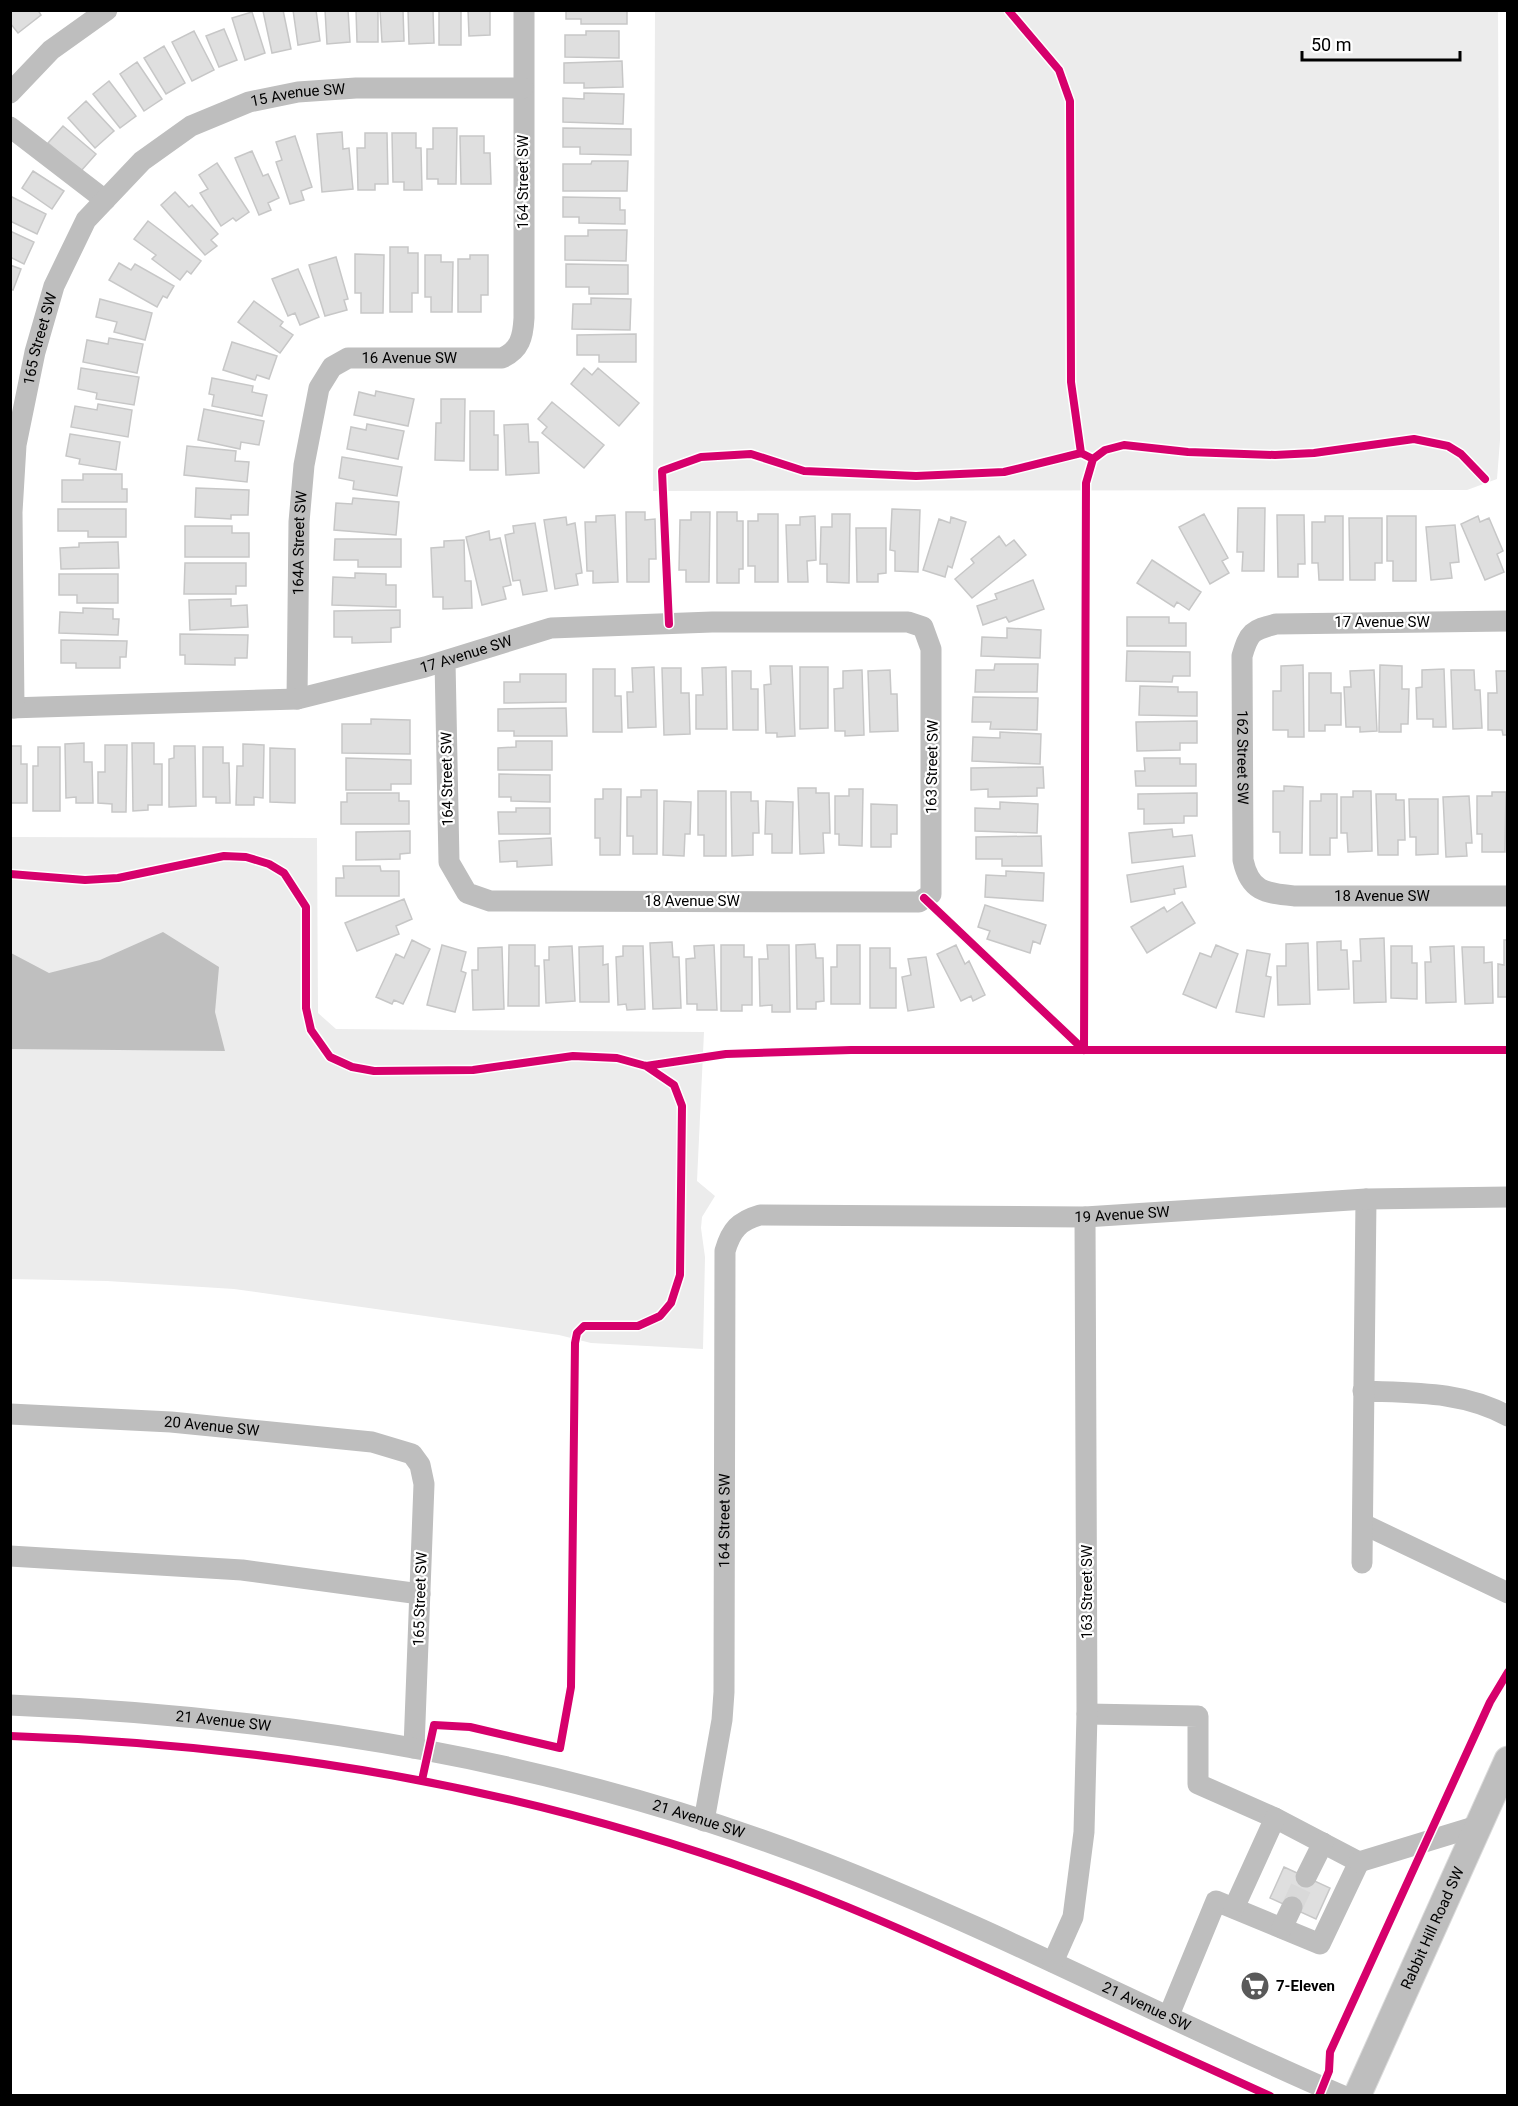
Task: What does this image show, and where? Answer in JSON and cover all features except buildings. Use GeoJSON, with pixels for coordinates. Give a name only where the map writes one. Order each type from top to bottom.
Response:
{"type":"FeatureCollection","features":[{"type":"Feature","properties":{"kind":"main road","name":"Rabbit Hill Road SW"},"geometry":{"type":"LineString","coordinates":[[1357,2096],[1508,1760]]}},
{"type":"Feature","properties":{"kind":"street"},"geometry":{"type":"LineString","coordinates":[[10,93],[51,50],[107,10]]}},
{"type":"Feature","properties":{"kind":"street","name":"164 Street SW"},"geometry":{"type":"LineString","coordinates":[[514,352],[520,341],[524,318],[524,10]]}},
{"type":"Feature","properties":{"kind":"street","name":"15 Avenue SW"},"geometry":{"type":"LineString","coordinates":[[105,200],[142,161],[191,126],[249,102],[298,92],[356,88],[523,88]]}},
{"type":"Feature","properties":{"kind":"street"},"geometry":{"type":"LineString","coordinates":[[10,128],[105,200]]}},
{"type":"Feature","properties":{"kind":"street","name":"165 Street SW"},"geometry":{"type":"LineString","coordinates":[[12,708],[12,512],[16,445],[35,352],[54,286],[86,220],[105,200]]}},
{"type":"Feature","properties":{"kind":"street","name":"16 Avenue SW"},"geometry":{"type":"LineString","coordinates":[[319,388],[332,367],[348,358],[488,359],[514,352]]}},
{"type":"Feature","properties":{"kind":"street","name":"164A Street SW"},"geometry":{"type":"LineString","coordinates":[[297,699],[298,522],[304,465],[319,388]]}},
{"type":"Feature","properties":{"kind":"street","name":"17 Avenue SW"},"geometry":{"type":"LineString","coordinates":[[1258,628],[1297,622],[1508,621]]}},
{"type":"Feature","properties":{"kind":"street","name":"17 Avenue SW"},"geometry":{"type":"LineString","coordinates":[[12,708],[297,699],[445,661],[551,628],[712,622],[908,622],[922,627]]}},
{"type":"Feature","properties":{"kind":"street","name":"163 Street SW"},"geometry":{"type":"LineString","coordinates":[[919,902],[931,894],[933,674],[931,649],[922,627]]}},
{"type":"Feature","properties":{"kind":"street","name":"162 Street SW"},"geometry":{"type":"LineString","coordinates":[[1256,887],[1247,876],[1243,860],[1242,656],[1248,637],[1258,628]]}},
{"type":"Feature","properties":{"kind":"street","name":"164 Street SW"},"geometry":{"type":"LineString","coordinates":[[445,661],[449,862],[467,893]]}},
{"type":"Feature","properties":{"kind":"street","name":"18 Avenue SW"},"geometry":{"type":"LineString","coordinates":[[1256,887],[1271,894],[1295,896],[1508,896]]}},
{"type":"Feature","properties":{"kind":"street","name":"18 Avenue SW"},"geometry":{"type":"LineString","coordinates":[[467,893],[490,901],[919,902]]}},
{"type":"Feature","properties":{"kind":"street","name":"19 Avenue SW"},"geometry":{"type":"LineString","coordinates":[[738,1225],[760,1215],[1085,1217],[1366,1199],[1508,1197]]}},
{"type":"Feature","properties":{"kind":"street"},"geometry":{"type":"LineString","coordinates":[[1362,1563],[1366,1199]]}},
{"type":"Feature","properties":{"kind":"street","name":"163 Street SW"},"geometry":{"type":"LineString","coordinates":[[1053,1962],[1073,1917],[1084,1832],[1087,1714],[1085,1217]]}},
{"type":"Feature","properties":{"kind":"street","name":"164 Street SW"},"geometry":{"type":"LineString","coordinates":[[704,1821],[718,1750],[724,1692],[725,1251],[729,1236],[738,1225]]}},
{"type":"Feature","properties":{"kind":"street"},"geometry":{"type":"LineString","coordinates":[[1363,1390],[1433,1393],[1470,1399],[1508,1416]]}},
{"type":"Feature","properties":{"kind":"street","name":"20 Avenue SW"},"geometry":{"type":"LineString","coordinates":[[10,1414],[171,1422],[302,1435],[372,1442],[412,1454]]}},
{"type":"Feature","properties":{"kind":"street","name":"165 Street SW"},"geometry":{"type":"LineString","coordinates":[[412,1454],[420,1465],[424,1484],[414,1748]]}},
{"type":"Feature","properties":{"kind":"street"},"geometry":{"type":"LineString","coordinates":[[1363,1524],[1508,1593]]}},
{"type":"Feature","properties":{"kind":"street"},"geometry":{"type":"LineString","coordinates":[[10,1556],[242,1570],[420,1594]]}},
{"type":"Feature","properties":{"kind":"street","name":"21 Avenue SW"},"geometry":{"type":"LineString","coordinates":[[10,1705],[87,1708],[268,1724],[414,1748],[498,1763],[704,1821],[897,1892],[1343,2096]]}},
{"type":"Feature","properties":{"kind":"street"},"geometry":{"type":"LineString","coordinates":[[1087,1714],[1198,1716],[1198,1784],[1275,1818],[1359,1862],[1477,1826]]}},
{"type":"Feature","properties":{"kind":"street"},"geometry":{"type":"LineString","coordinates":[[1234,1908],[1275,1818]]}},
{"type":"Feature","properties":{"kind":"street"},"geometry":{"type":"LineString","coordinates":[[1306,1877],[1323,1843]]}},
{"type":"Feature","properties":{"kind":"street"},"geometry":{"type":"LineString","coordinates":[[1169,2015],[1216,1901],[1320,1944],[1359,1862]]}},
{"type":"Feature","properties":{"kind":"street"},"geometry":{"type":"LineString","coordinates":[[1282,1928],[1292,1907]]}},
{"type":"Feature","properties":{"kind":"shaded area"},"geometry":{"type":"Polygon","coordinates":[[[655,11],[1498,11],[1500,440],[1497,479],[1467,490],[653,491],[655,11]]]}},
{"type":"Feature","properties":{"kind":"shaded area"},"geometry":{"type":"Polygon","coordinates":[[[11,837],[317,838],[318,1013],[336,1029],[704,1032],[697,1181],[715,1196],[702,1217],[701,1228],[705,1257],[703,1349],[591,1343],[559,1335],[234,1289],[107,1281],[11,1279],[11,837]]]}},
{"type":"Feature","properties":{"kind":"shaded area"},"geometry":{"type":"Polygon","coordinates":[[[163,932],[219,967],[215,1012],[225,1051],[11,1049],[11,953],[49,973],[100,960],[163,932]]]}},
{"type":"Feature","properties":{"kind":"tunnel"},"geometry":{"type":"LineString","coordinates":[[1292,1907],[1306,1877]]}},
{"type":"Feature","properties":{"kind":"cycle path"},"geometry":{"type":"LineString","coordinates":[[1009,11],[1059,70],[1070,101],[1071,382],[1081,453]]}},
{"type":"Feature","properties":{"kind":"cycle path"},"geometry":{"type":"LineString","coordinates":[[669,624],[662,471],[701,457],[751,454],[804,471],[916,476],[1004,472],[1081,453],[1093,459],[1105,450],[1124,445],[1188,452],[1275,455],[1314,453],[1414,439],[1448,446],[1461,454],[1485,479]]}},
{"type":"Feature","properties":{"kind":"cycle path"},"geometry":{"type":"LineString","coordinates":[[1084,1050],[1086,483],[1093,459]]}},
{"type":"Feature","properties":{"kind":"cycle path"},"geometry":{"type":"LineString","coordinates":[[10,874],[85,880],[118,878],[224,856],[246,857],[269,864],[284,873],[306,907],[306,1008],[311,1030],[330,1057],[352,1067],[374,1071],[473,1070],[573,1056],[617,1058],[646,1066],[726,1054],[851,1050],[1508,1050]]}},
{"type":"Feature","properties":{"kind":"cycle path"},"geometry":{"type":"LineString","coordinates":[[924,898],[1084,1050]]}},
{"type":"Feature","properties":{"kind":"cycle path"},"geometry":{"type":"LineString","coordinates":[[422,1780],[434,1725],[470,1727],[560,1748],[571,1687],[575,1343],[577,1333],[584,1326],[638,1326],[660,1316],[671,1303],[680,1275],[682,1106],[674,1085],[646,1066]]}},
{"type":"Feature","properties":{"kind":"cycle path"},"geometry":{"type":"LineString","coordinates":[[1319,2096],[1329,2071],[1330,2052],[1490,1702],[1508,1672]]}},
{"type":"Feature","properties":{"kind":"cycle path"},"geometry":{"type":"LineString","coordinates":[[10,1736],[108,1741],[299,1760],[393,1775],[487,1794],[580,1817],[672,1844],[825,1898],[1270,2096]]}},
{"type":"Feature","properties":{"kind":"place","name":"7-Eleven"},"geometry":{"type":"Point","coordinates":[1255,1986]}}]}
